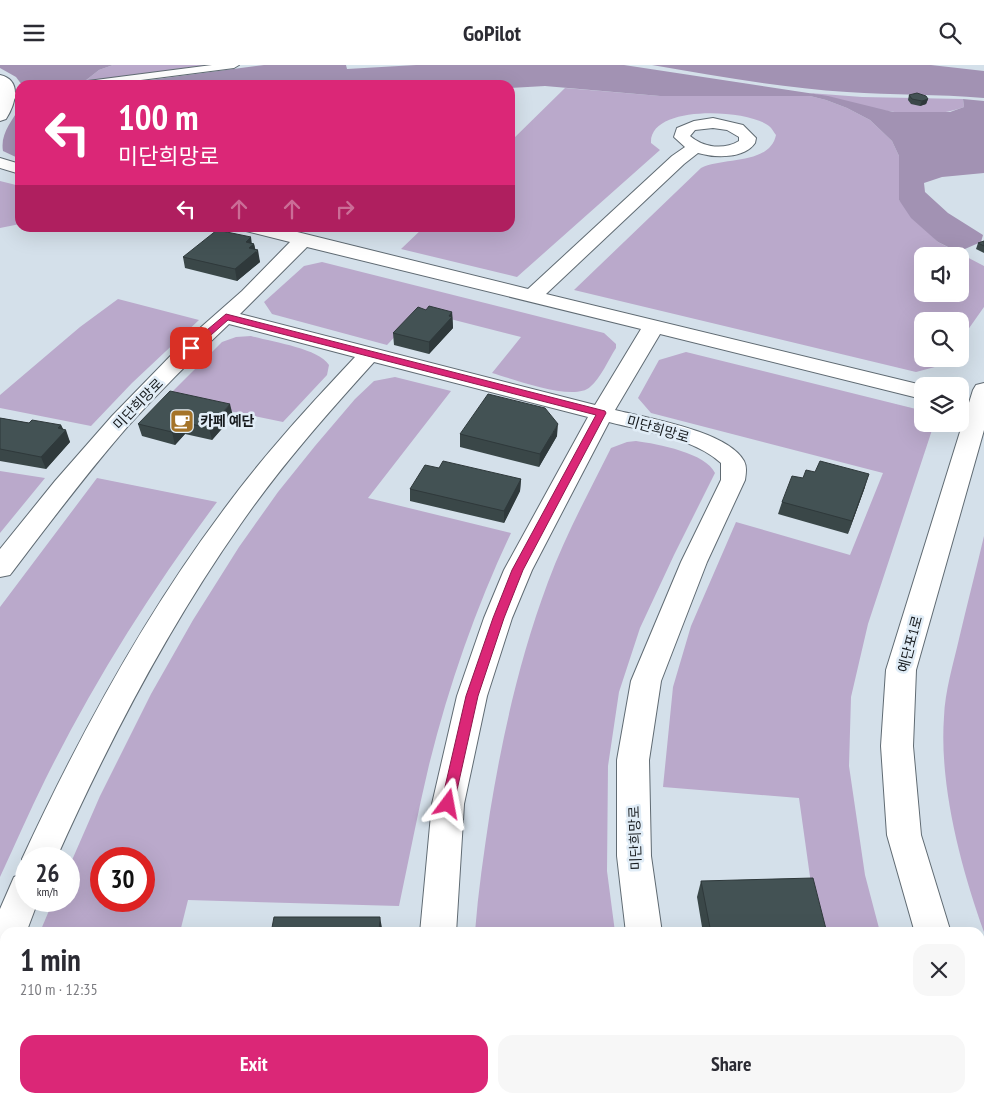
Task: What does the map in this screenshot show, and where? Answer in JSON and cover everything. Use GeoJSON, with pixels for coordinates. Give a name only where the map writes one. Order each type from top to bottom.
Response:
{"type":"FeatureCollection","features":[{"type":"Feature","properties":{"kind":"street"},"geometry":{"type":"LineString","coordinates":[[0,79],[15,95],[0,116]]}},
{"type":"Feature","properties":{"kind":"street"},"geometry":{"type":"LineString","coordinates":[[533,295],[678,161],[696,147]]}},
{"type":"Feature","properties":{"kind":"street"},"geometry":{"type":"LineString","coordinates":[[0,163],[15,168]]}},
{"type":"Feature","properties":{"kind":"street"},"geometry":{"type":"LineString","coordinates":[[272,232],[914,390]]}},
{"type":"Feature","properties":{"kind":"street"},"geometry":{"type":"LineString","coordinates":[[226,317],[303,240]]}},
{"type":"Feature","properties":{"kind":"street","name":"미단희망로"},"geometry":{"type":"LineString","coordinates":[[0,568],[58,494],[120,421],[191,348],[226,317],[602,413],[707,443],[731,459],[735,468],[734,480],[694,562],[646,681],[633,761],[634,856],[643,927]]}},
{"type":"Feature","properties":{"kind":"street"},"geometry":{"type":"LineString","coordinates":[[438,927],[448,804],[472,696],[498,618],[518,570],[602,413],[652,327]]}},
{"type":"Feature","properties":{"kind":"street"},"geometry":{"type":"LineString","coordinates":[[44,847],[60,810],[104,725],[151,641],[215,541],[311,418],[370,353]]}},
{"type":"Feature","properties":{"kind":"street","name":"예단포1로"},"geometry":{"type":"LineString","coordinates":[[931,927],[904,835],[896,746],[901,670],[974,399]]}},
{"type":"Feature","properties":{"kind":"street"},"geometry":{"type":"LineString","coordinates":[[10,927],[16,912]]}},
{"type":"Feature","properties":{"kind":"lane"},"geometry":{"type":"LineString","coordinates":[[118,80],[234,65]]}},
{"type":"Feature","properties":{"kind":"shaded area"},"geometry":{"type":"Polygon","coordinates":[[[0,65],[113,65],[99,70],[86,80],[18,80],[0,68],[0,65]]]}},
{"type":"Feature","properties":{"kind":"shaded area"},"geometry":{"type":"Polygon","coordinates":[[[113,65],[208,65],[86,80],[99,70],[113,65]]]}},
{"type":"Feature","properties":{"kind":"shaded area"},"geometry":{"type":"Polygon","coordinates":[[[264,65],[346,65],[347,69],[416,65],[624,65],[828,96],[893,112],[950,112],[964,107],[963,99],[984,101],[984,173],[942,177],[924,183],[925,192],[948,213],[983,235],[981,242],[969,247],[948,247],[938,242],[911,218],[899,200],[899,156],[892,141],[870,120],[826,100],[810,96],[660,96],[545,86],[515,88],[515,80],[150,80],[264,65]]]}},
{"type":"Feature","properties":{"kind":"shaded area"},"geometry":{"type":"Polygon","coordinates":[[[652,65],[931,65],[984,71],[984,98],[798,88],[652,65]]]}},
{"type":"Feature","properties":{"kind":"shaded area"},"geometry":{"type":"Polygon","coordinates":[[[565,88],[660,96],[810,96],[847,108],[870,120],[892,141],[899,156],[899,200],[938,242],[948,247],[914,247],[914,302],[969,302],[969,258],[984,266],[984,307],[969,328],[969,312],[914,312],[914,367],[935,367],[916,372],[574,290],[701,168],[755,156],[772,145],[776,135],[769,126],[758,120],[722,114],[701,113],[666,121],[655,130],[651,143],[660,150],[517,277],[401,249],[419,232],[515,232],[515,137],[565,88]]]}},
{"type":"Feature","properties":{"kind":"shaded area"},"geometry":{"type":"Polygon","coordinates":[[[809,93],[862,97],[963,99],[964,107],[926,114],[906,113],[886,111],[809,93]]]}},
{"type":"Feature","properties":{"kind":"shaded area"},"geometry":{"type":"Polygon","coordinates":[[[15,115],[15,157],[3,151],[3,139],[15,115]]]}},
{"type":"Feature","properties":{"kind":"shaded area"},"geometry":{"type":"Polygon","coordinates":[[[0,181],[15,185],[15,225],[0,228],[0,181]]]}},
{"type":"Feature","properties":{"kind":"shaded area"},"geometry":{"type":"Polygon","coordinates":[[[322,262],[604,333],[616,344],[616,348],[601,374],[590,387],[582,391],[557,391],[492,373],[521,337],[419,311],[387,345],[272,314],[264,302],[304,266],[322,262]]]}},
{"type":"Feature","properties":{"kind":"shaded area"},"geometry":{"type":"Polygon","coordinates":[[[118,299],[199,320],[132,383],[91,426],[0,408],[0,395],[80,327],[118,299]]]}},
{"type":"Feature","properties":{"kind":"shaded area"},"geometry":{"type":"Polygon","coordinates":[[[251,336],[305,350],[323,359],[329,365],[327,375],[283,422],[166,398],[222,342],[236,337],[251,336]]]}},
{"type":"Feature","properties":{"kind":"shaded area"},"geometry":{"type":"Polygon","coordinates":[[[686,352],[914,409],[914,432],[931,432],[868,624],[851,697],[849,766],[865,875],[879,927],[823,927],[812,891],[799,798],[663,787],[673,687],[691,626],[736,522],[850,555],[883,473],[651,413],[638,398],[659,360],[686,352]]]}},
{"type":"Feature","properties":{"kind":"shaded area"},"geometry":{"type":"Polygon","coordinates":[[[395,377],[451,391],[368,498],[511,533],[486,589],[445,705],[425,782],[399,906],[188,900],[181,927],[42,927],[48,912],[80,912],[80,847],[78,847],[100,796],[151,694],[193,620],[239,547],[278,492],[355,399],[374,381],[395,377]]]}},
{"type":"Feature","properties":{"kind":"shaded area"},"geometry":{"type":"Polygon","coordinates":[[[636,441],[656,444],[692,455],[710,466],[715,473],[640,628],[619,692],[608,766],[607,871],[614,927],[475,927],[490,812],[513,695],[529,638],[562,548],[611,448],[636,441]]]}},
{"type":"Feature","properties":{"kind":"shaded area"},"geometry":{"type":"Polygon","coordinates":[[[0,471],[45,478],[0,533],[0,471]]]}},
{"type":"Feature","properties":{"kind":"shaded area"},"geometry":{"type":"Polygon","coordinates":[[[97,478],[217,502],[169,568],[103,672],[45,780],[0,877],[0,607],[97,478]]]}},
{"type":"Feature","properties":{"kind":"shaded area"},"geometry":{"type":"Polygon","coordinates":[[[984,536],[984,927],[982,927],[967,881],[948,798],[943,743],[945,707],[952,668],[984,536]]]}},
{"type":"Feature","properties":{"kind":"building"},"geometry":{"type":"Polygon","coordinates":[[[917,93],[926,96],[928,99],[922,101],[912,99],[909,95],[917,93]]]}},
{"type":"Feature","properties":{"kind":"building"},"geometry":{"type":"Polygon","coordinates":[[[214,232],[227,232],[251,237],[246,242],[254,244],[249,248],[258,250],[235,269],[183,257],[214,232]]]}},
{"type":"Feature","properties":{"kind":"building"},"geometry":{"type":"Polygon","coordinates":[[[429,306],[452,312],[449,316],[452,317],[429,342],[393,333],[418,307],[426,310],[429,306]]]}},
{"type":"Feature","properties":{"kind":"building"},"geometry":{"type":"Polygon","coordinates":[[[170,391],[230,404],[209,428],[182,422],[172,432],[138,424],[170,391]]]}},
{"type":"Feature","properties":{"kind":"building"},"geometry":{"type":"Polygon","coordinates":[[[488,394],[545,408],[558,424],[540,454],[460,434],[488,394]]]}},
{"type":"Feature","properties":{"kind":"building"},"geometry":{"type":"Polygon","coordinates":[[[0,418],[29,423],[32,420],[61,425],[58,428],[66,430],[41,457],[0,449],[0,418]]]}},
{"type":"Feature","properties":{"kind":"building"},"geometry":{"type":"Polygon","coordinates":[[[443,461],[521,479],[504,511],[410,489],[425,465],[439,468],[443,461]]]}},
{"type":"Feature","properties":{"kind":"building"},"geometry":{"type":"Polygon","coordinates":[[[820,461],[869,474],[852,521],[782,502],[792,476],[803,478],[806,470],[815,472],[820,461]]]}},
{"type":"Feature","properties":{"kind":"building"},"geometry":{"type":"Polygon","coordinates":[[[813,878],[825,927],[710,927],[701,881],[813,878]]]}},
{"type":"Feature","properties":{"kind":"building"},"geometry":{"type":"Polygon","coordinates":[[[274,917],[380,917],[379,927],[272,927],[274,917]]]}},
{"type":"Feature","properties":{"kind":"place","name":"카페 예단"},"geometry":{"type":"Point","coordinates":[182,421]}},
{"type":"Feature","properties":{"kind":"route"},"geometry":{"type":"LineString","coordinates":[[191,348],[226,317],[602,413],[518,570],[498,618],[472,696],[448,804]]}}]}
